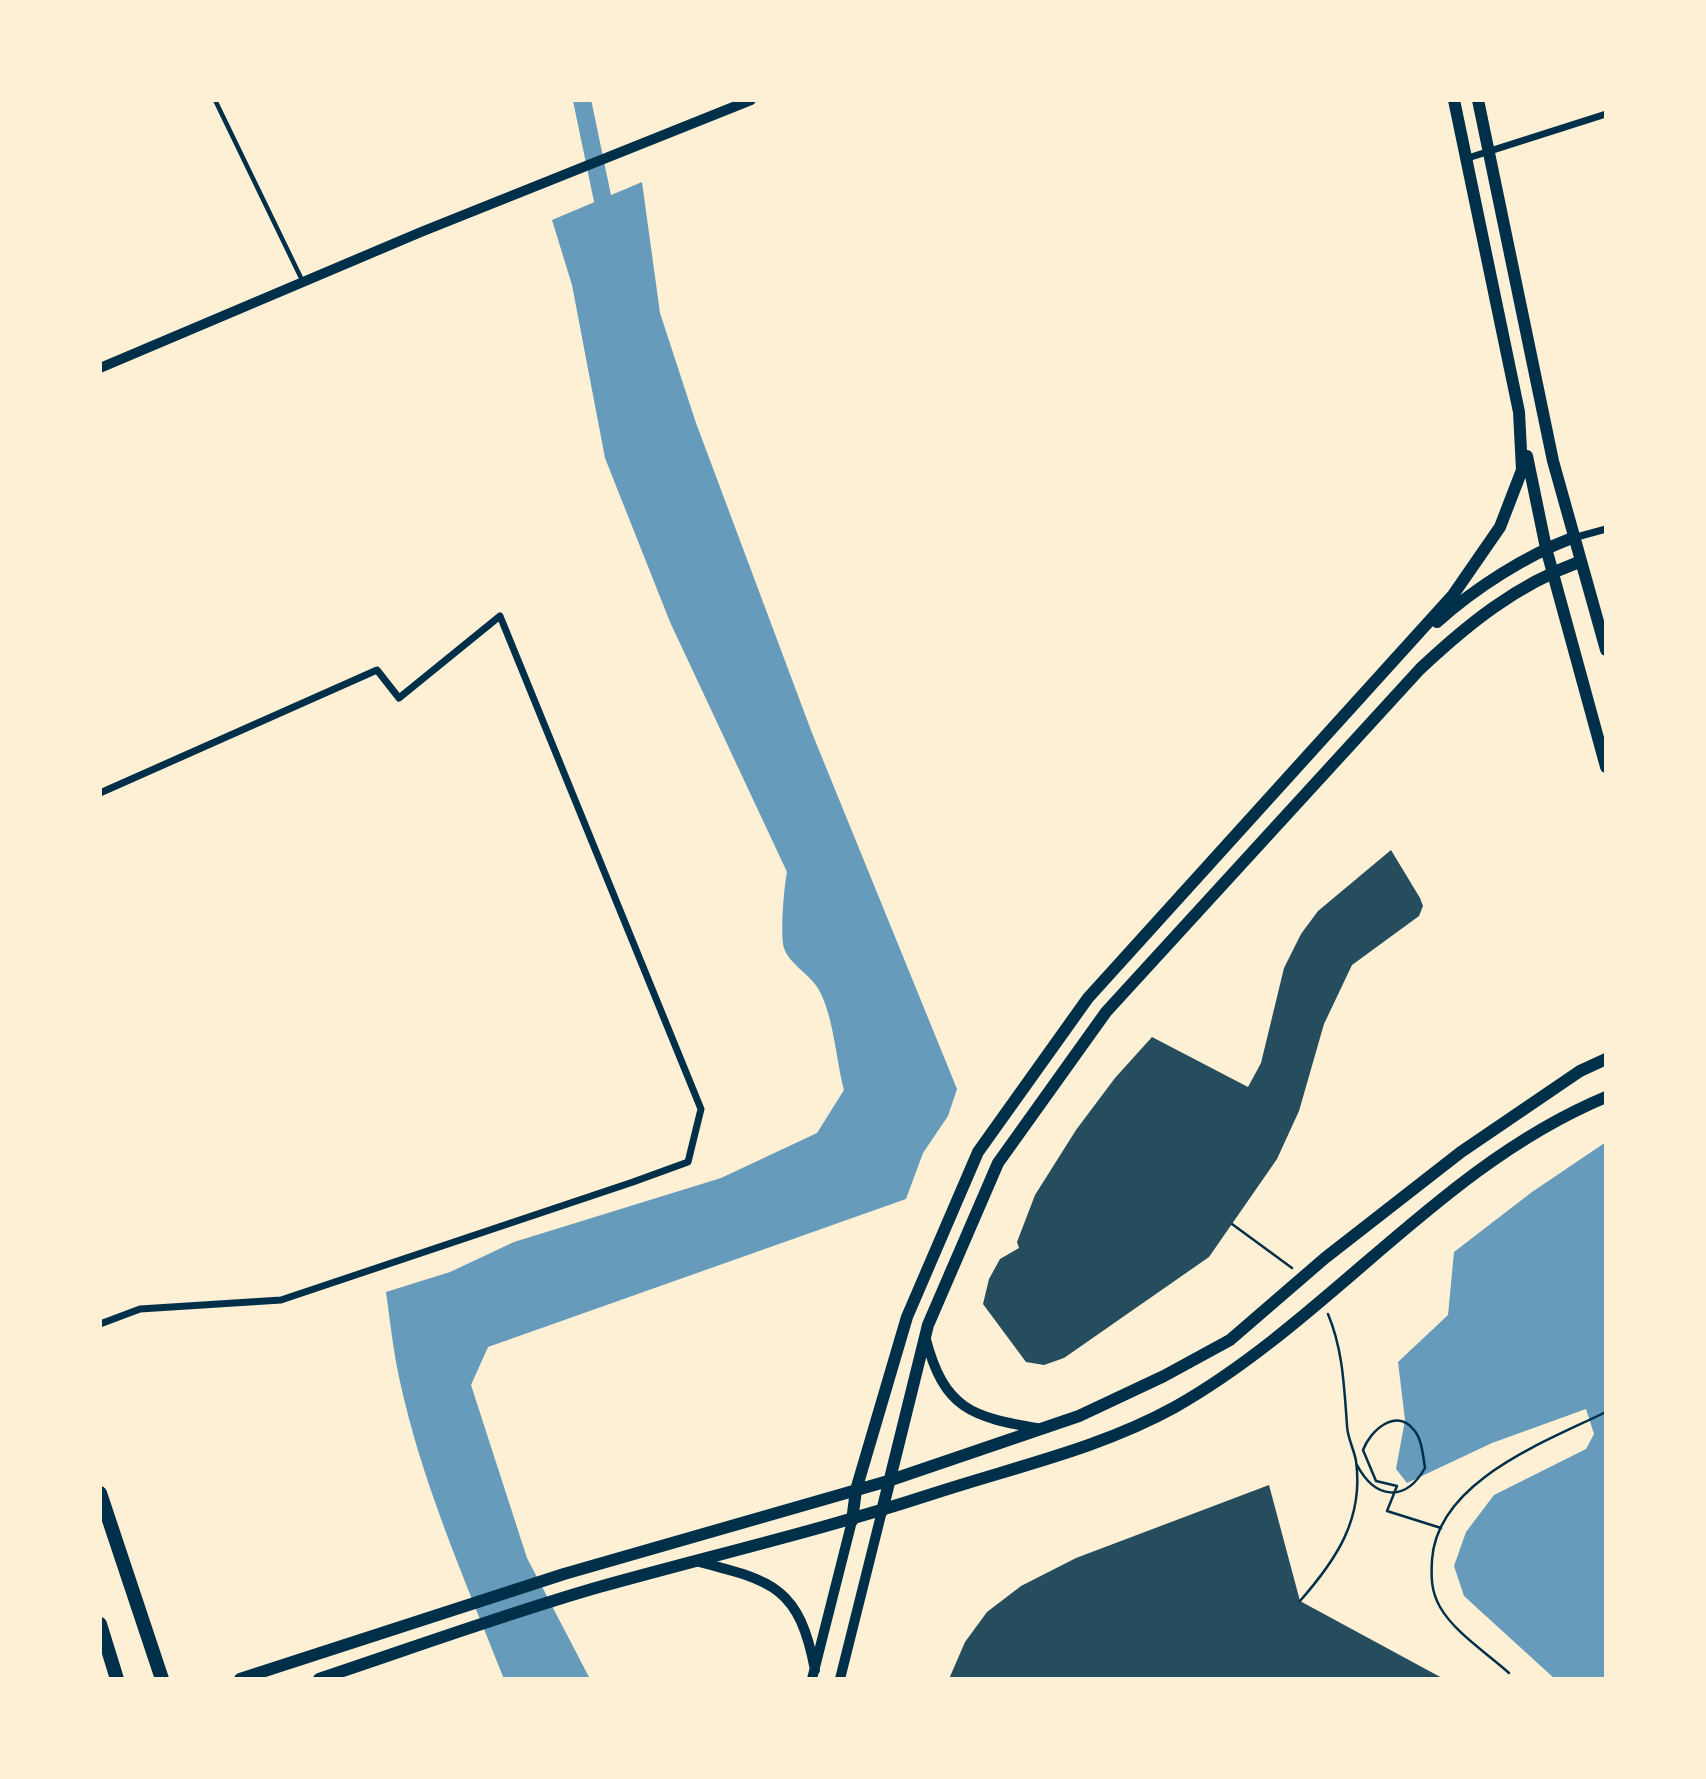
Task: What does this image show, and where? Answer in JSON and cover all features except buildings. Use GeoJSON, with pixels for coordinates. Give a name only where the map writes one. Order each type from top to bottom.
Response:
{"type":"FeatureCollection","features":[{"type":"Feature","properties":{"kind":"main road"},"geometry":{"type":"LineString","coordinates":[[1454,100],[1546,548],[1606,767]]}},
{"type":"Feature","properties":{"kind":"main road"},"geometry":{"type":"LineString","coordinates":[[1478,100],[1553,461],[1579,562],[1606,650]]}},
{"type":"Feature","properties":{"kind":"main road"},"geometry":{"type":"LineString","coordinates":[[852,1521],[856,1490],[907,1317],[978,1152],[1088,998],[1453,595],[1500,527],[1522,470],[1519,412]]}},
{"type":"Feature","properties":{"kind":"main road"},"geometry":{"type":"LineString","coordinates":[[1389,666],[1445,615],[1546,548],[1573,538]]}},
{"type":"Feature","properties":{"kind":"main road"},"geometry":{"type":"LineString","coordinates":[[882,1511],[925,1336],[998,1163],[1106,1012],[1420,669],[1469,623],[1553,572],[1579,562]]}},
{"type":"Feature","properties":{"kind":"main road"},"geometry":{"type":"LineString","coordinates":[[240,1679],[458,1611],[564,1574],[888,1480],[1042,1429],[1103,1405],[1230,1340],[1325,1258],[1461,1152],[1580,1071],[1606,1059]]}},
{"type":"Feature","properties":{"kind":"main road"},"geometry":{"type":"LineString","coordinates":[[319,1679],[555,1602],[852,1521],[1090,1446],[1175,1407],[1255,1353],[1336,1288],[1422,1212],[1565,1114],[1606,1097]]}},
{"type":"Feature","properties":{"kind":"main road"},"geometry":{"type":"LineString","coordinates":[[100,1493],[163,1679]]}},
{"type":"Feature","properties":{"kind":"main road"},"geometry":{"type":"LineString","coordinates":[[100,1624],[117,1679]]}},
{"type":"Feature","properties":{"kind":"street"},"geometry":{"type":"LineString","coordinates":[[100,368],[421,232],[751,100]]}},
{"type":"Feature","properties":{"kind":"street"},"geometry":{"type":"LineString","coordinates":[[1468,158],[1606,114]]}},
{"type":"Feature","properties":{"kind":"street"},"geometry":{"type":"LineString","coordinates":[[1573,538],[1606,528]]}},
{"type":"Feature","properties":{"kind":"street"},"geometry":{"type":"LineString","coordinates":[[100,793],[377,670],[399,698],[500,616],[701,1109],[688,1162],[281,1300],[140,1310],[100,1324]]}},
{"type":"Feature","properties":{"kind":"street"},"geometry":{"type":"LineString","coordinates":[[925,1336],[942,1382],[961,1406],[992,1421],[1042,1429]]}},
{"type":"Feature","properties":{"kind":"street"},"geometry":{"type":"LineString","coordinates":[[840,1679],[882,1511]]}},
{"type":"Feature","properties":{"kind":"street"},"geometry":{"type":"LineString","coordinates":[[814,1675],[852,1521]]}},
{"type":"Feature","properties":{"kind":"street"},"geometry":{"type":"LineString","coordinates":[[696,1562],[740,1572],[769,1585],[790,1599],[803,1622],[814,1675]]}},
{"type":"Feature","properties":{"kind":"lane"},"geometry":{"type":"LineString","coordinates":[[215,100],[303,282]]}},
{"type":"Feature","properties":{"kind":"path"},"geometry":{"type":"LineString","coordinates":[[1232,1224],[1293,1269]]}},
{"type":"Feature","properties":{"kind":"path"},"geometry":{"type":"LineString","coordinates":[[1323,1303],[1338,1337],[1345,1382],[1347,1429],[1356,1462],[1366,1482],[1380,1491],[1396,1493],[1416,1485],[1425,1468],[1415,1430],[1403,1422],[1392,1421],[1377,1427],[1363,1450],[1376,1481],[1397,1486],[1387,1511],[1441,1529]]}},
{"type":"Feature","properties":{"kind":"path"},"geometry":{"type":"LineString","coordinates":[[1509,1673],[1457,1627],[1440,1607],[1430,1582],[1433,1542],[1458,1500],[1506,1461],[1606,1412]]}},
{"type":"Feature","properties":{"kind":"path"},"geometry":{"type":"LineString","coordinates":[[1300,1601],[1331,1567],[1345,1536],[1356,1507],[1356,1462]]}},
{"type":"Feature","properties":{"kind":"water"},"geometry":{"type":"Polygon","coordinates":[[[642,182],[660,313],[696,423],[812,733],[957,1089],[948,1116],[923,1153],[906,1199],[488,1347],[471,1385],[527,1558],[590,1679],[504,1679],[445,1530],[419,1454],[399,1377],[386,1292],[450,1272],[514,1242],[721,1178],[817,1133],[844,1090],[824,1001],[819,990],[790,959],[784,948],[782,922],[787,872],[670,622],[605,458],[572,285],[552,220],[642,182]]]}},
{"type":"Feature","properties":{"kind":"water"},"geometry":{"type":"Polygon","coordinates":[[[1606,1142],[1606,1679],[1555,1679],[1464,1596],[1454,1566],[1466,1532],[1494,1495],[1586,1449],[1594,1434],[1586,1409],[1492,1443],[1407,1483],[1396,1469],[1405,1420],[1398,1362],[1448,1315],[1454,1252],[1532,1192],[1606,1142]]]}},
{"type":"Feature","properties":{"kind":"waterway"},"geometry":{"type":"LineString","coordinates":[[582,100],[607,220]]}}]}
